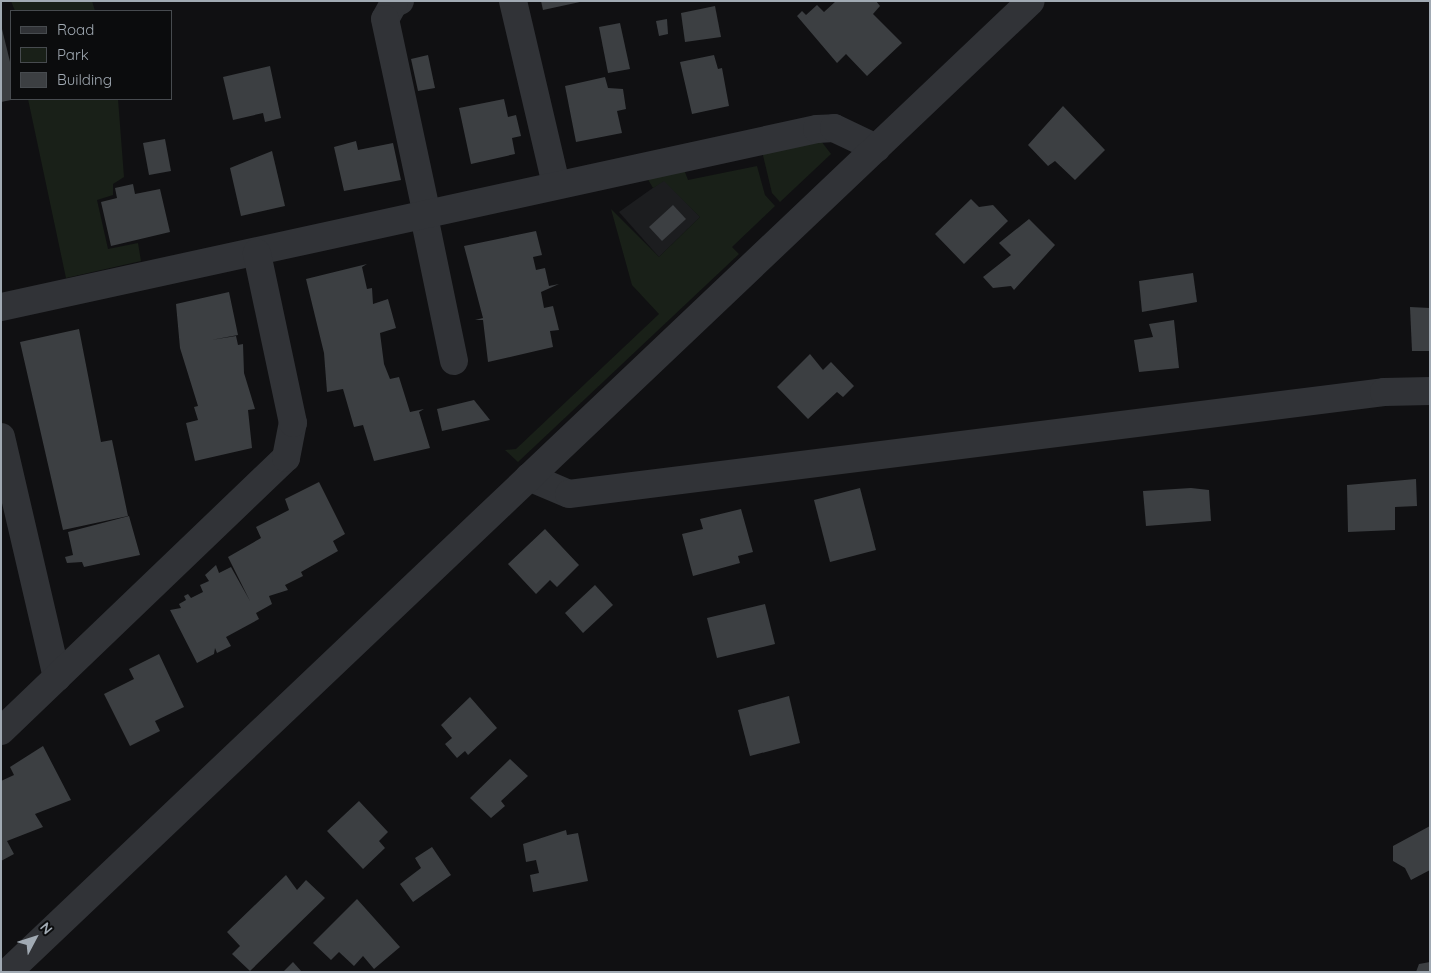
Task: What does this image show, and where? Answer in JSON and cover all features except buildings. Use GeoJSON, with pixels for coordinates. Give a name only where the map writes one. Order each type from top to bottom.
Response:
{"type":"FeatureCollection","features":[{"type":"Feature","properties":{"kind":"street"},"geometry":{"type":"LineString","coordinates":[[400,1],[394,3],[385,19],[454,361]]}},
{"type":"Feature","properties":{"kind":"street"},"geometry":{"type":"LineString","coordinates":[[514,1],[556,185]]}},
{"type":"Feature","properties":{"kind":"street"},"geometry":{"type":"LineString","coordinates":[[8,972],[1031,1]]}},
{"type":"Feature","properties":{"kind":"street"},"geometry":{"type":"LineString","coordinates":[[1,307],[257,253],[556,185],[817,129],[834,128],[876,148]]}},
{"type":"Feature","properties":{"kind":"street"},"geometry":{"type":"LineString","coordinates":[[1,731],[286,458],[293,423],[257,253]]}},
{"type":"Feature","properties":{"kind":"street"},"geometry":{"type":"LineString","coordinates":[[529,477],[569,494],[1384,392],[1430,391]]}},
{"type":"Feature","properties":{"kind":"street"},"geometry":{"type":"LineString","coordinates":[[1,437],[57,678]]}},
{"type":"Feature","properties":{"kind":"shaded area"},"geometry":{"type":"Polygon","coordinates":[[[664,180],[700,217],[659,257],[619,212],[664,180]]]}},
{"type":"Feature","properties":{"kind":"green space"},"geometry":{"type":"Polygon","coordinates":[[[11,1],[92,1],[95,10],[15,10],[11,1]]]}},
{"type":"Feature","properties":{"kind":"green space"},"geometry":{"type":"Polygon","coordinates":[[[28,100],[118,100],[124,177],[113,184],[113,195],[97,200],[108,249],[138,243],[141,261],[66,278],[28,100]]]}},
{"type":"Feature","properties":{"kind":"green space"},"geometry":{"type":"Polygon","coordinates":[[[821,141],[831,154],[780,202],[772,193],[762,151],[821,141]]]}},
{"type":"Feature","properties":{"kind":"green space"},"geometry":{"type":"Polygon","coordinates":[[[757,166],[765,195],[775,206],[732,247],[739,254],[518,462],[505,450],[516,449],[659,314],[632,285],[611,209],[659,257],[700,217],[664,181],[653,188],[646,176],[683,167],[688,180],[757,166]]]}}]}
